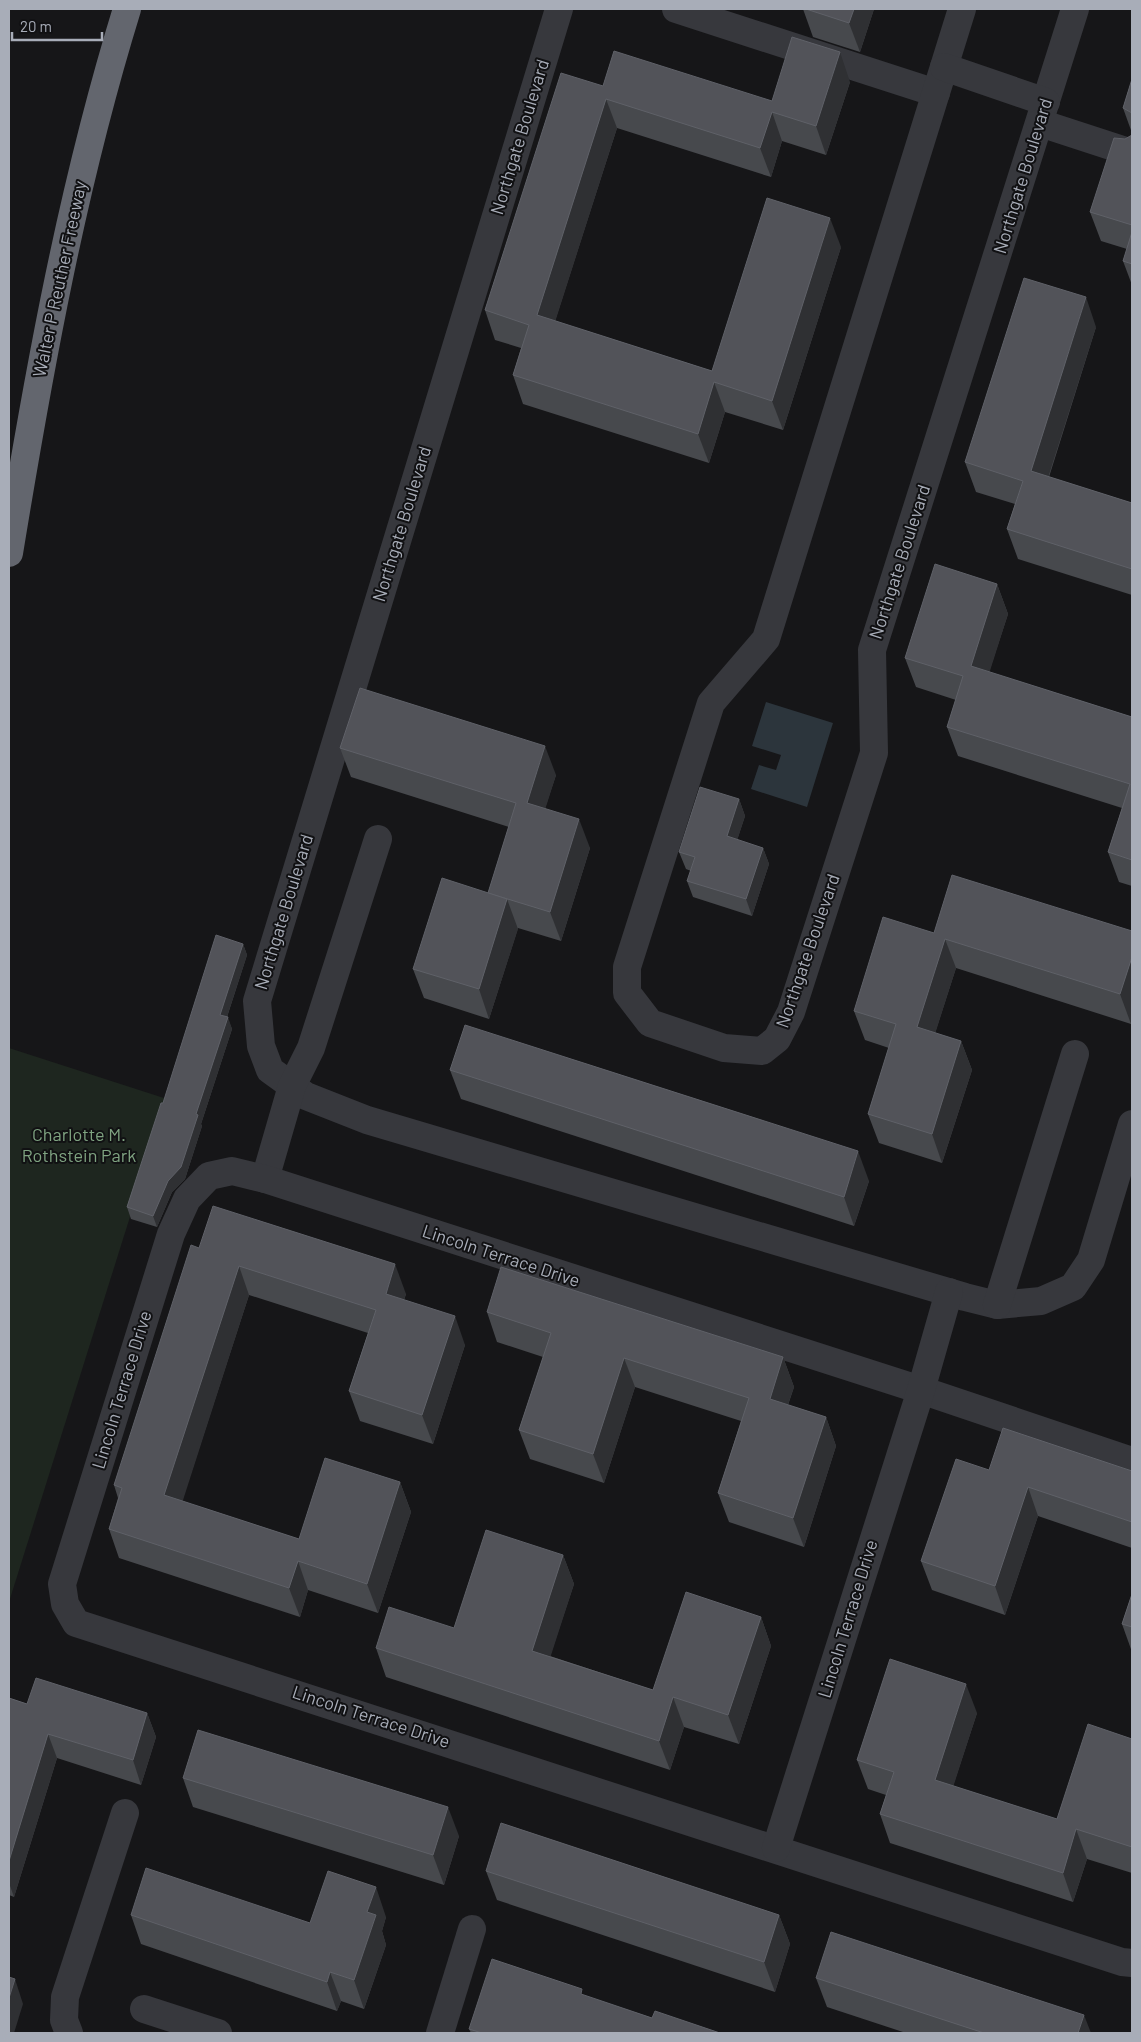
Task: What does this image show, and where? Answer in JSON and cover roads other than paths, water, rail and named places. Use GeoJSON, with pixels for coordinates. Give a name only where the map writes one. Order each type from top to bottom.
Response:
{"type":"FeatureCollection","features":[{"type":"Feature","properties":{"kind":"highway","name":"Walter P Reuther Freeway"},"geometry":{"type":"LineString","coordinates":[[9,553],[66,240],[108,70],[127,9]]}},
{"type":"Feature","properties":{"kind":"street","name":"Northgate Boulevard"},"geometry":{"type":"LineString","coordinates":[[560,9],[256,1001],[260,1046],[270,1070],[306,1096],[367,1120],[998,1305],[1041,1301],[1073,1287],[1090,1260],[1132,1124]]}},
{"type":"Feature","properties":{"kind":"street"},"geometry":{"type":"LineString","coordinates":[[676,9],[940,80],[1043,112],[1132,153]]}},
{"type":"Feature","properties":{"kind":"street","name":"Northgate Boulevard"},"geometry":{"type":"LineString","coordinates":[[962,9],[766,639],[711,703],[627,967],[627,993],[650,1023],[724,1048],[762,1052],[777,1039],[791,1012],[874,753],[872,650],[1075,9]]}},
{"type":"Feature","properties":{"kind":"street"},"geometry":{"type":"LineString","coordinates":[[265,1179],[292,1086],[311,1048],[378,839]]}},
{"type":"Feature","properties":{"kind":"street"},"geometry":{"type":"LineString","coordinates":[[998,1305],[1075,1054]]}},
{"type":"Feature","properties":{"kind":"street","name":"Lincoln Terrace Drive"},"geometry":{"type":"LineString","coordinates":[[1132,1461],[921,1390],[265,1179],[232,1171],[209,1176],[187,1199],[171,1234],[62,1584],[65,1604],[76,1623],[776,1848],[1122,1962],[1132,1963]]}},
{"type":"Feature","properties":{"kind":"street"},"geometry":{"type":"LineString","coordinates":[[921,1390],[950,1292]]}},
{"type":"Feature","properties":{"kind":"street","name":"Lincoln Terrace Drive"},"geometry":{"type":"LineString","coordinates":[[776,1848],[921,1390]]}},
{"type":"Feature","properties":{"kind":"street"},"geometry":{"type":"LineString","coordinates":[[69,2033],[64,2020],[65,1997],[125,1813]]}},
{"type":"Feature","properties":{"kind":"street"},"geometry":{"type":"LineString","coordinates":[[440,2033],[472,1929]]}},
{"type":"Feature","properties":{"kind":"street"},"geometry":{"type":"LineString","coordinates":[[144,2010],[218,2033]]}},
{"type":"Feature","properties":{"kind":"park label","name":"Charlotte M. Rothstein Park"},"geometry":{"type":"Point","coordinates":[79,1145]}}]}
